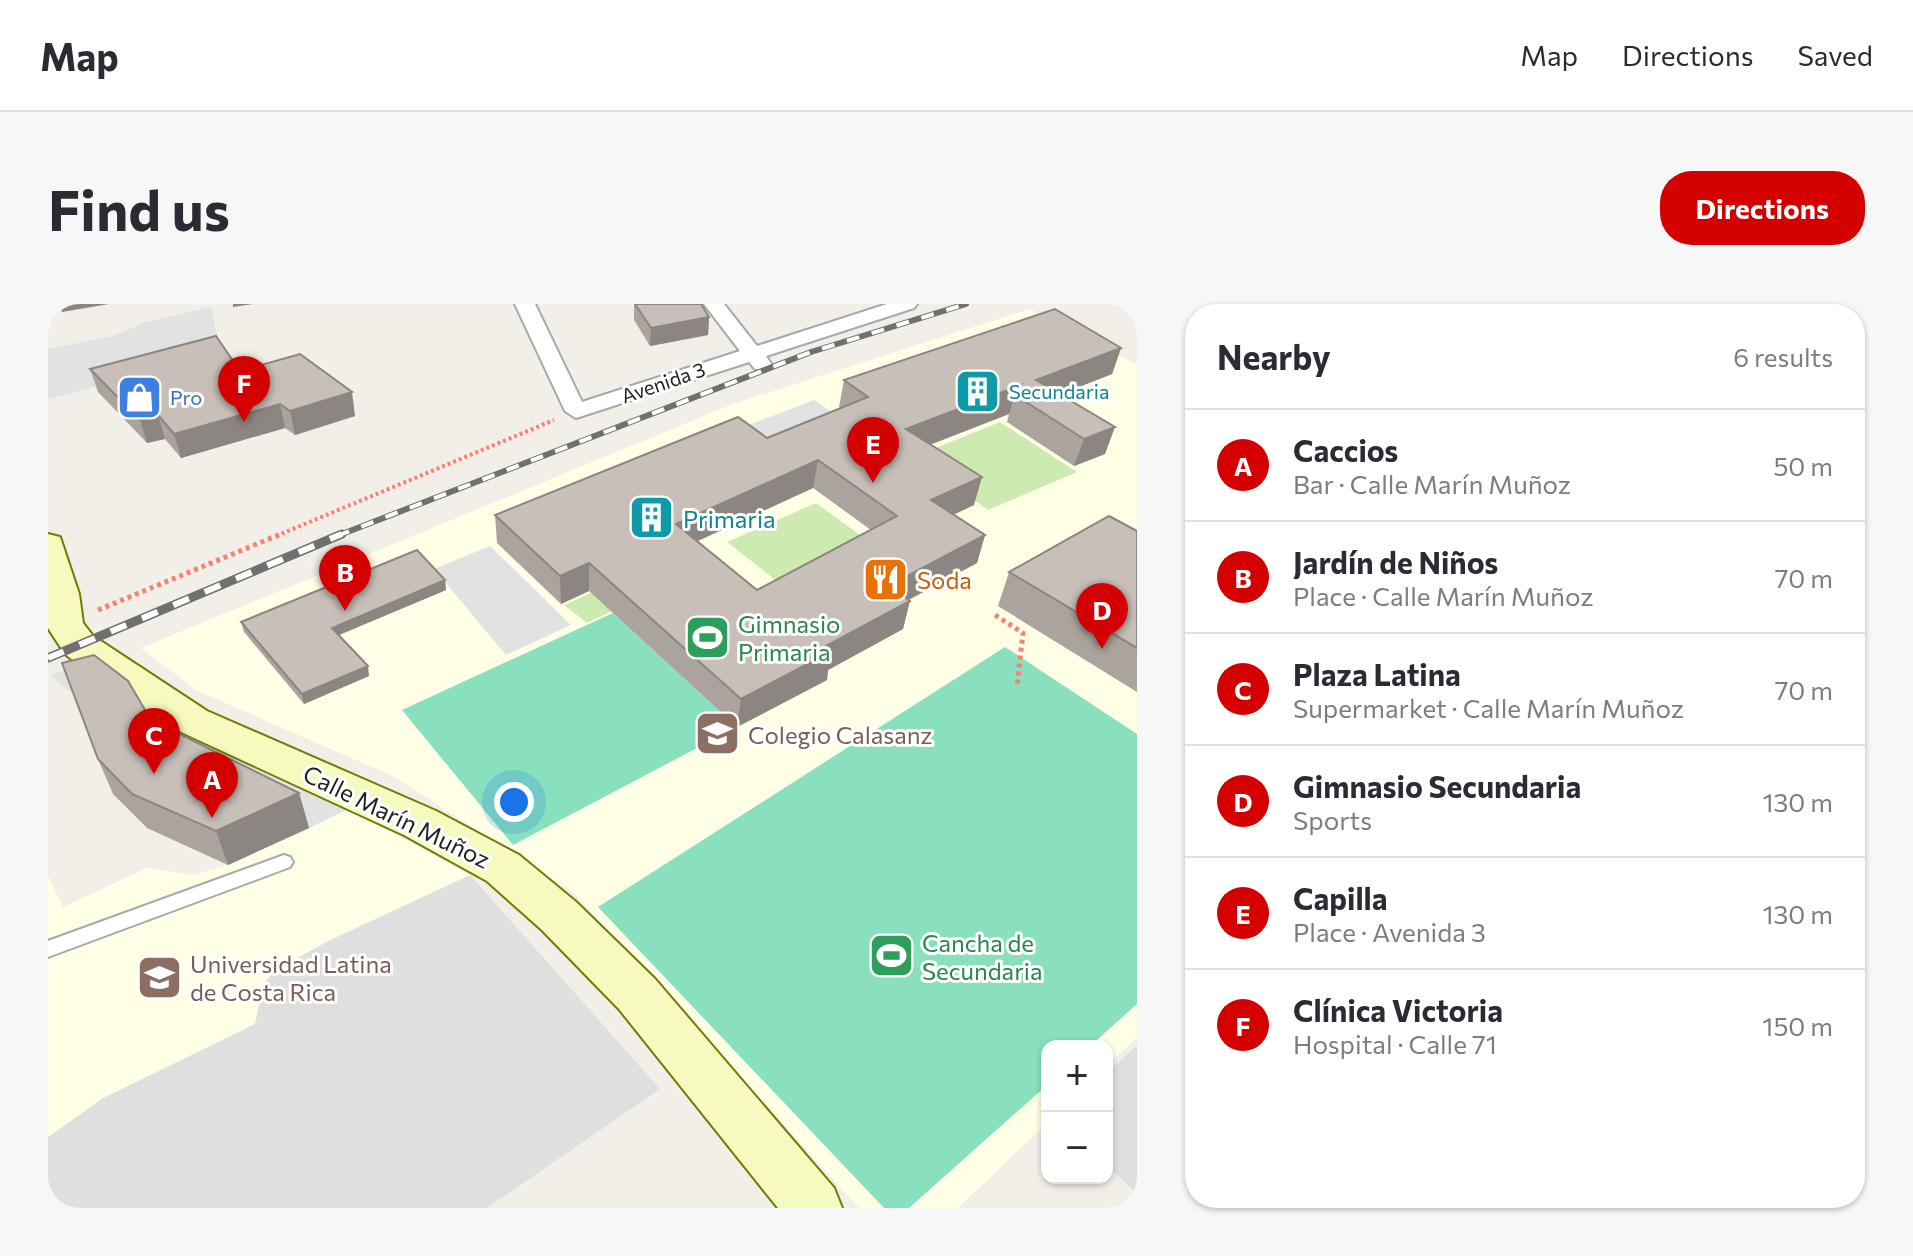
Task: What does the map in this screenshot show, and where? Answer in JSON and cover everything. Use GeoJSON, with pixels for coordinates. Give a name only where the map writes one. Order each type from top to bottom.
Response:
{"type":"FeatureCollection","features":[{"type":"Feature","properties":{"kind":"street"},"geometry":{"type":"LineString","coordinates":[[525,304],[576,411]]}},
{"type":"Feature","properties":{"kind":"street"},"geometry":{"type":"LineString","coordinates":[[714,304],[765,369]]}},
{"type":"Feature","properties":{"kind":"street","name":"Avenida 3"},"geometry":{"type":"LineString","coordinates":[[576,411],[750,352],[907,304]]}},
{"type":"Feature","properties":{"kind":"street"},"geometry":{"type":"LineString","coordinates":[[48,545],[61,594],[56,630]]}},
{"type":"Feature","properties":{"kind":"street","name":"Calle Marín Muñoz"},"geometry":{"type":"LineString","coordinates":[[56,630],[107,667],[193,721],[420,823],[503,868],[559,916],[637,994],[814,1208]]}},
{"type":"Feature","properties":{"kind":"lane"},"geometry":{"type":"LineString","coordinates":[[48,949],[284,862]]}},
{"type":"Feature","properties":{"kind":"path"},"geometry":{"type":"LineString","coordinates":[[56,630],[576,411]]}},
{"type":"Feature","properties":{"kind":"path"},"geometry":{"type":"LineString","coordinates":[[995,615],[1023,633],[1017,686]]}},
{"type":"Feature","properties":{"kind":"shaded area"},"geometry":{"type":"Polygon","coordinates":[[[211,307],[221,354],[48,399],[48,349],[113,336],[146,322],[211,307]]]}},
{"type":"Feature","properties":{"kind":"shaded area","name":"Colegio Calasanz"},"geometry":{"type":"Polygon","coordinates":[[[1030,309],[1137,365],[1137,1037],[1113,1060],[1113,1040],[1041,1040],[1041,1129],[958,1208],[859,1208],[574,893],[395,777],[198,691],[141,648],[733,404],[1030,309]]]}},
{"type":"Feature","properties":{"kind":"shaded area"},"geometry":{"type":"Polygon","coordinates":[[[814,400],[855,427],[775,460],[733,431],[814,400]]]}},
{"type":"Feature","properties":{"kind":"shaded area"},"geometry":{"type":"Polygon","coordinates":[[[490,546],[571,625],[506,655],[434,569],[490,546]]]}},
{"type":"Feature","properties":{"kind":"shaded area"},"geometry":{"type":"Polygon","coordinates":[[[82,665],[169,724],[348,809],[309,828],[78,698],[50,675],[82,665]]]}},
{"type":"Feature","properties":{"kind":"shaded area","name":"Universidad Latina de Costa Rica"},"geometry":{"type":"Polygon","coordinates":[[[348,809],[470,875],[328,941],[277,969],[263,984],[255,1024],[103,1098],[48,1137],[48,876],[63,907],[147,868],[194,875],[228,865],[348,809]]]}},
{"type":"Feature","properties":{"kind":"shaded area"},"geometry":{"type":"Polygon","coordinates":[[[470,875],[660,1089],[487,1208],[48,1208],[48,1137],[103,1098],[255,1024],[263,984],[277,969],[328,941],[470,875]]]}},
{"type":"Feature","properties":{"kind":"shaded area"},"geometry":{"type":"Polygon","coordinates":[[[1137,1045],[1137,1193],[1113,1171],[1113,1067],[1137,1045]]]}},
{"type":"Feature","properties":{"kind":"green space"},"geometry":{"type":"Polygon","coordinates":[[[1000,422],[1077,472],[988,510],[913,457],[1000,422]]]}},
{"type":"Feature","properties":{"kind":"green space"},"geometry":{"type":"Polygon","coordinates":[[[816,503],[875,546],[788,590],[727,542],[816,503]]]}},
{"type":"Feature","properties":{"kind":"green space"},"geometry":{"type":"Polygon","coordinates":[[[675,555],[696,571],[587,623],[564,605],[675,555]]]}},
{"type":"Feature","properties":{"kind":"green space"},"geometry":{"type":"Polygon","coordinates":[[[613,613],[737,727],[513,845],[402,710],[613,613]]]}},
{"type":"Feature","properties":{"kind":"green space","name":"Cancha de Secundaria"},"geometry":{"type":"Polygon","coordinates":[[[1005,647],[1137,734],[1137,1004],[1097,1040],[1041,1040],[1041,1090],[909,1208],[884,1208],[598,907],[1005,647]]]}},
{"type":"Feature","properties":{"kind":"building"},"geometry":{"type":"Polygon","coordinates":[[[635,304],[701,304],[709,317],[651,328],[635,304]]]}},
{"type":"Feature","properties":{"kind":"building"},"geometry":{"type":"Polygon","coordinates":[[[1055,309],[1121,348],[1036,380],[1115,427],[1084,439],[1015,395],[1021,385],[906,429],[982,477],[931,500],[985,535],[890,585],[910,601],[826,646],[832,651],[741,699],[589,563],[560,576],[495,515],[738,417],[767,438],[868,397],[844,380],[1055,309]],[[818,460],[676,524],[757,590],[897,516],[818,460]]]}},
{"type":"Feature","properties":{"kind":"building"},"geometry":{"type":"Polygon","coordinates":[[[216,336],[240,371],[300,354],[352,392],[290,411],[280,404],[174,434],[158,415],[140,420],[90,369],[216,336]]]}},
{"type":"Feature","properties":{"kind":"building"},"geometry":{"type":"Polygon","coordinates":[[[1109,516],[1137,531],[1137,648],[1009,572],[1109,516]]]}},
{"type":"Feature","properties":{"kind":"building"},"geometry":{"type":"Polygon","coordinates":[[[417,550],[445,580],[332,628],[368,666],[302,694],[241,622],[417,550]]]}},
{"type":"Feature","properties":{"kind":"building"},"geometry":{"type":"Polygon","coordinates":[[[94,655],[128,681],[151,720],[299,793],[216,831],[132,794],[98,759],[62,663],[94,655]]]}},
{"type":"Feature","properties":{"kind":"railway"},"geometry":{"type":"LineString","coordinates":[[340,535],[811,352],[966,304]]}},
{"type":"Feature","properties":{"kind":"railway"},"geometry":{"type":"LineString","coordinates":[[48,658],[340,535]]}},
{"type":"Feature","properties":{"kind":"place","name":"Secundaria"},"geometry":{"type":"Point","coordinates":[978,391]}},
{"type":"Feature","properties":{"kind":"place","name":"Pro"},"geometry":{"type":"Point","coordinates":[139,397]}},
{"type":"Feature","properties":{"kind":"place","name":"Clínica Victoria"},"geometry":{"type":"Point","coordinates":[244,422]}},
{"type":"Feature","properties":{"kind":"place","name":"Capilla"},"geometry":{"type":"Point","coordinates":[873,483]}},
{"type":"Feature","properties":{"kind":"place","name":"Primaria"},"geometry":{"type":"Point","coordinates":[652,518]}},
{"type":"Feature","properties":{"kind":"place","name":"Soda"},"geometry":{"type":"Point","coordinates":[886,579]}},
{"type":"Feature","properties":{"kind":"place","name":"Jardín de Niños"},"geometry":{"type":"Point","coordinates":[345,611]}},
{"type":"Feature","properties":{"kind":"place","name":"Gimnasio Primaria"},"geometry":{"type":"Point","coordinates":[707,637]}},
{"type":"Feature","properties":{"kind":"place","name":"Gimnasio Secundaria"},"geometry":{"type":"Point","coordinates":[1102,649]}},
{"type":"Feature","properties":{"kind":"place","name":"Colegio Calasanz"},"geometry":{"type":"Point","coordinates":[717,734]}},
{"type":"Feature","properties":{"kind":"place","name":"Plaza Latina"},"geometry":{"type":"Point","coordinates":[154,774]}},
{"type":"Feature","properties":{"kind":"place","name":"Caccios"},"geometry":{"type":"Point","coordinates":[212,818]}},
{"type":"Feature","properties":{"kind":"place","name":"Cancha de Secundaria"},"geometry":{"type":"Point","coordinates":[891,956]}},
{"type":"Feature","properties":{"kind":"place","name":"Universidad Latina de Costa Rica"},"geometry":{"type":"Point","coordinates":[159,977]}}]}
